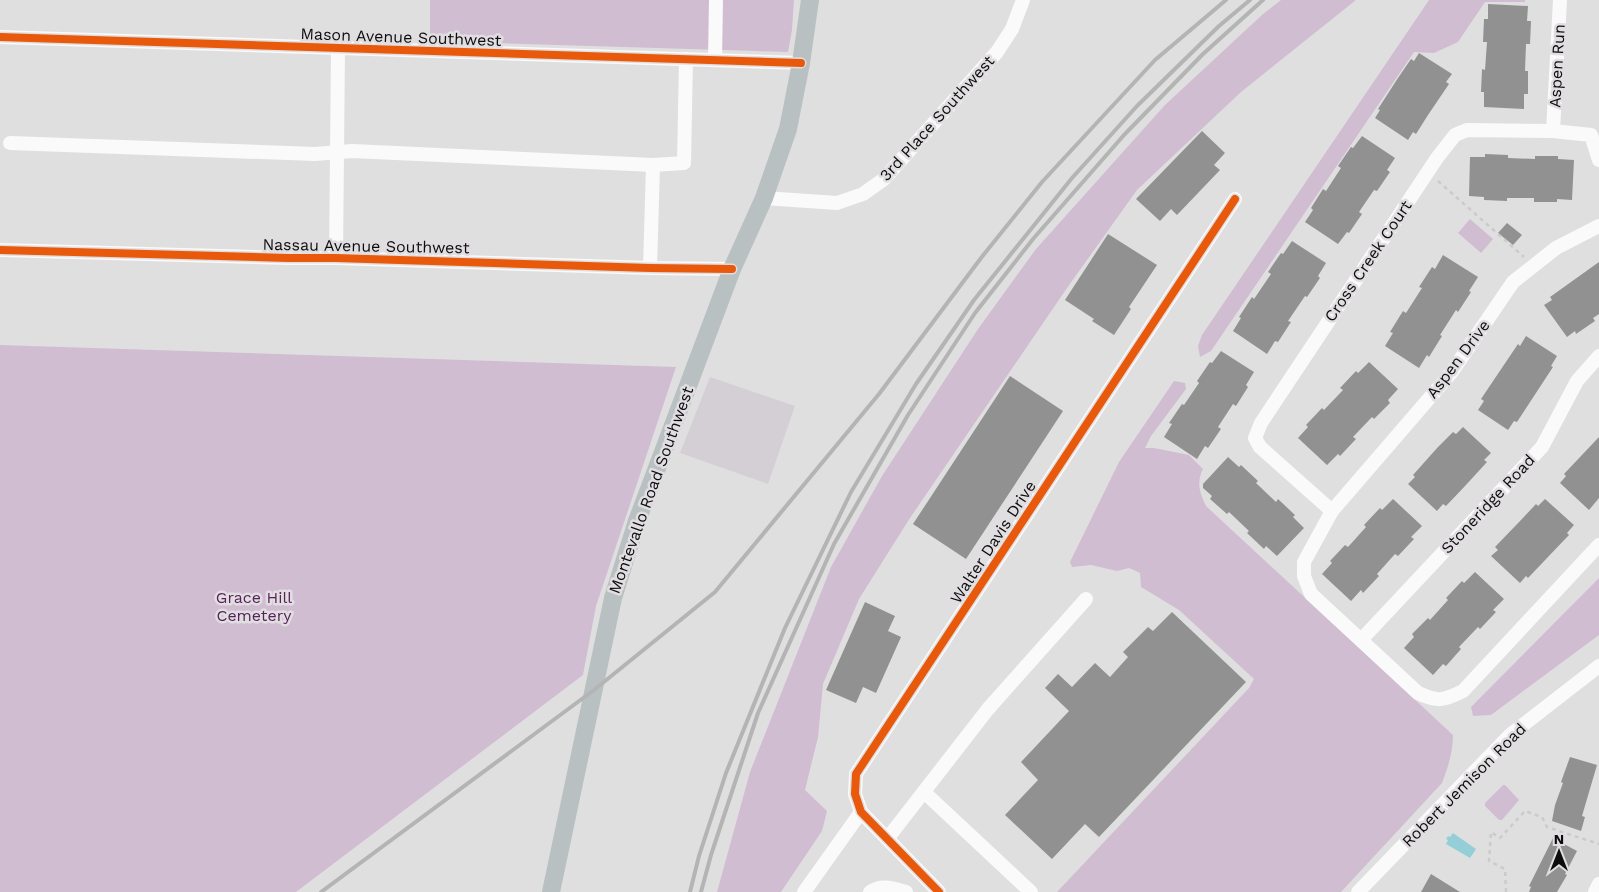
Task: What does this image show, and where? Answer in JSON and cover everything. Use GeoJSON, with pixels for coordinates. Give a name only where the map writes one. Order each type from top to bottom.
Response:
{"type":"FeatureCollection","features":[{"type":"Feature","properties":{"kind":"main road","name":"Montevallo Road Southwest"},"geometry":{"type":"LineString","coordinates":[[551,892],[613,598],[637,521],[732,269],[764,198],[788,129],[801,63],[810,0]]}},
{"type":"Feature","properties":{"kind":"street"},"geometry":{"type":"LineString","coordinates":[[716,0],[716,60]]}},
{"type":"Feature","properties":{"kind":"street","name":"3rd Place Southwest"},"geometry":{"type":"LineString","coordinates":[[764,198],[837,203],[863,194],[884,179],[997,52],[1012,29],[1023,0]]}},
{"type":"Feature","properties":{"kind":"street","name":"Aspen Run"},"geometry":{"type":"LineString","coordinates":[[1553,131],[1560,0]]}},
{"type":"Feature","properties":{"kind":"street","name":"Mason Avenue Southwest"},"geometry":{"type":"LineString","coordinates":[[0,38],[801,63]]}},
{"type":"Feature","properties":{"kind":"street"},"geometry":{"type":"LineString","coordinates":[[336,258],[338,49]]}},
{"type":"Feature","properties":{"kind":"street"},"geometry":{"type":"LineString","coordinates":[[10,143],[315,154],[352,150],[653,164],[684,163],[686,59]]}},
{"type":"Feature","properties":{"kind":"street","name":"Cross Creek Court"},"geometry":{"type":"LineString","coordinates":[[1332,511],[1260,448],[1255,438],[1261,423],[1427,172],[1455,135],[1467,130],[1553,131],[1591,135],[1599,160]]}},
{"type":"Feature","properties":{"kind":"street"},"geometry":{"type":"LineString","coordinates":[[650,268],[653,164]]}},
{"type":"Feature","properties":{"kind":"street","name":"Walter Davis Drive"},"geometry":{"type":"LineString","coordinates":[[861,812],[855,794],[856,774],[1235,199]]}},
{"type":"Feature","properties":{"kind":"street","name":"Aspen Drive"},"geometry":{"type":"LineString","coordinates":[[1599,226],[1556,248],[1513,282],[1451,373],[1332,511],[1304,562],[1304,576],[1311,594],[1418,693],[1433,700],[1449,698],[1462,691],[1599,545]]}},
{"type":"Feature","properties":{"kind":"street","name":"Nassau Avenue Southwest"},"geometry":{"type":"LineString","coordinates":[[0,250],[732,269]]}},
{"type":"Feature","properties":{"kind":"street","name":"Stoneridge Road"},"geometry":{"type":"LineString","coordinates":[[1361,640],[1542,447],[1576,381],[1599,356]]}},
{"type":"Feature","properties":{"kind":"street"},"geometry":{"type":"LineString","coordinates":[[887,839],[988,709],[1086,599]]}},
{"type":"Feature","properties":{"kind":"street","name":"Robert Jemison Road"},"geometry":{"type":"LineString","coordinates":[[1365,890],[1510,735],[1599,666]]}},
{"type":"Feature","properties":{"kind":"street"},"geometry":{"type":"LineString","coordinates":[[924,792],[1031,892]]}},
{"type":"Feature","properties":{"kind":"street"},"geometry":{"type":"LineString","coordinates":[[804,892],[861,812],[939,892]]}},
{"type":"Feature","properties":{"kind":"street"},"geometry":{"type":"LineString","coordinates":[[1595,892],[1599,884]]}},
{"type":"Feature","properties":{"kind":"street"},"geometry":{"type":"LineString","coordinates":[[870,892],[880,886],[906,892]]}},
{"type":"Feature","properties":{"kind":"path"},"geometry":{"type":"LineString","coordinates":[[1427,172],[1534,266]]}},
{"type":"Feature","properties":{"kind":"path"},"geometry":{"type":"LineString","coordinates":[[1506,892],[1505,869],[1489,861],[1491,832],[1500,838],[1525,811],[1542,817],[1547,827],[1599,844]]}},
{"type":"Feature","properties":{"kind":"shaded area"},"geometry":{"type":"Polygon","coordinates":[[[710,377],[795,406],[768,484],[680,453],[710,377]]]}},
{"type":"Feature","properties":{"kind":"green space"},"geometry":{"type":"Polygon","coordinates":[[[430,0],[794,0],[788,52],[430,41],[430,0]]]}},
{"type":"Feature","properties":{"kind":"green space"},"geometry":{"type":"Polygon","coordinates":[[[1281,0],[1356,0],[1241,92],[1137,190],[1067,288],[910,518],[859,599],[823,684],[818,737],[805,790],[827,811],[822,831],[781,892],[717,892],[750,772],[831,567],[882,476],[978,329],[1036,249],[1165,105],[1263,14],[1281,0]]]}},
{"type":"Feature","properties":{"kind":"green space"},"geometry":{"type":"Polygon","coordinates":[[[1429,0],[1525,0],[1525,2],[1485,2],[1458,42],[1434,53],[1414,52],[1211,351],[1200,357],[1198,346],[1202,335],[1429,0]]]}},
{"type":"Feature","properties":{"kind":"green space"},"geometry":{"type":"Polygon","coordinates":[[[1470,219],[1493,239],[1481,253],[1458,233],[1470,219]]]}},
{"type":"Feature","properties":{"kind":"green space","name":"Grace Hill Cemetery"},"geometry":{"type":"Polygon","coordinates":[[[0,345],[676,367],[596,606],[583,675],[296,892],[0,892],[0,345]]]}},
{"type":"Feature","properties":{"kind":"green space"},"geometry":{"type":"Polygon","coordinates":[[[1174,381],[1185,383],[1186,389],[1151,436],[1145,448],[1189,455],[1203,469],[1200,488],[1206,506],[1453,735],[1450,759],[1442,783],[1341,892],[1057,892],[1249,688],[1254,679],[1179,610],[1141,587],[1140,573],[1129,568],[1117,571],[1091,565],[1072,567],[1070,562],[1119,462],[1174,381]]]}},
{"type":"Feature","properties":{"kind":"green space"},"geometry":{"type":"Polygon","coordinates":[[[1599,578],[1599,635],[1491,715],[1473,716],[1471,707],[1599,578]]]}},
{"type":"Feature","properties":{"kind":"green space"},"geometry":{"type":"Polygon","coordinates":[[[1503,785],[1519,800],[1502,820],[1499,820],[1485,806],[1485,803],[1503,785]]]}},
{"type":"Feature","properties":{"kind":"water"},"geometry":{"type":"Polygon","coordinates":[[[1453,833],[1476,849],[1470,858],[1446,844],[1448,840],[1446,839],[1453,833]]]}},
{"type":"Feature","properties":{"kind":"building"},"geometry":{"type":"Polygon","coordinates":[[[1488,4],[1528,6],[1527,21],[1531,21],[1530,44],[1526,44],[1525,71],[1528,71],[1528,94],[1524,94],[1524,109],[1484,107],[1484,92],[1481,92],[1482,69],[1485,70],[1487,42],[1483,42],[1484,19],[1488,19],[1488,4]]]}},
{"type":"Feature","properties":{"kind":"building"},"geometry":{"type":"Polygon","coordinates":[[[1419,53],[1452,74],[1446,82],[1449,84],[1416,134],[1413,132],[1408,140],[1375,118],[1380,110],[1378,109],[1398,78],[1411,59],[1414,61],[1419,53]]]}},
{"type":"Feature","properties":{"kind":"building"},"geometry":{"type":"Polygon","coordinates":[[[1202,131],[1225,153],[1214,165],[1220,170],[1177,215],[1171,209],[1160,221],[1136,199],[1202,131]]]}},
{"type":"Feature","properties":{"kind":"building"},"geometry":{"type":"Polygon","coordinates":[[[1362,136],[1395,158],[1387,170],[1390,172],[1377,191],[1374,190],[1359,212],[1362,214],[1349,233],[1347,232],[1338,244],[1305,222],[1323,189],[1326,191],[1341,168],[1338,166],[1351,147],[1353,148],[1362,136]]]}},
{"type":"Feature","properties":{"kind":"building"},"geometry":{"type":"Polygon","coordinates":[[[1485,154],[1508,155],[1508,158],[1535,159],[1535,156],[1558,156],[1558,159],[1574,160],[1572,200],[1557,199],[1557,202],[1534,202],[1534,198],[1507,198],[1507,201],[1484,200],[1484,197],[1469,196],[1470,157],[1485,157],[1485,154]]]}},
{"type":"Feature","properties":{"kind":"building"},"geometry":{"type":"Polygon","coordinates":[[[1507,223],[1522,235],[1513,245],[1498,233],[1507,223]]]}},
{"type":"Feature","properties":{"kind":"building"},"geometry":{"type":"Polygon","coordinates":[[[1108,234],[1157,265],[1129,307],[1131,309],[1114,335],[1065,300],[1108,234]]]}},
{"type":"Feature","properties":{"kind":"building"},"geometry":{"type":"Polygon","coordinates":[[[1292,241],[1326,263],[1318,276],[1320,278],[1288,321],[1291,322],[1278,342],[1275,341],[1267,354],[1233,331],[1241,318],[1239,317],[1252,297],[1254,299],[1271,274],[1268,272],[1292,241]]]}},
{"type":"Feature","properties":{"kind":"building"},"geometry":{"type":"Polygon","coordinates":[[[1443,255],[1478,277],[1458,312],[1456,310],[1440,335],[1442,336],[1429,357],[1427,355],[1419,368],[1385,346],[1393,333],[1390,332],[1403,311],[1406,313],[1422,288],[1419,287],[1432,267],[1435,269],[1443,255]]]}},
{"type":"Feature","properties":{"kind":"building"},"geometry":{"type":"Polygon","coordinates":[[[1599,262],[1599,314],[1593,318],[1595,321],[1576,334],[1575,331],[1567,337],[1544,305],[1552,300],[1550,297],[1599,262]]]}},
{"type":"Feature","properties":{"kind":"building"},"geometry":{"type":"Polygon","coordinates":[[[1526,336],[1557,356],[1551,366],[1553,367],[1517,422],[1514,421],[1508,430],[1478,410],[1484,401],[1481,399],[1518,344],[1520,346],[1526,336]]]}},
{"type":"Feature","properties":{"kind":"building"},"geometry":{"type":"Polygon","coordinates":[[[1221,351],[1254,372],[1246,385],[1248,387],[1236,406],[1233,404],[1218,427],[1221,429],[1208,448],[1205,446],[1197,459],[1164,437],[1172,424],[1169,423],[1199,383],[1197,381],[1210,362],[1212,363],[1221,351]]]}},
{"type":"Feature","properties":{"kind":"building"},"geometry":{"type":"Polygon","coordinates":[[[1369,362],[1398,389],[1388,400],[1390,403],[1374,419],[1372,417],[1353,437],[1356,439],[1340,456],[1338,454],[1327,465],[1298,438],[1308,427],[1306,425],[1343,390],[1340,388],[1356,371],[1358,373],[1369,362]]]}},
{"type":"Feature","properties":{"kind":"building"},"geometry":{"type":"Polygon","coordinates":[[[1010,376],[1063,411],[966,559],[913,524],[1010,376]]]}},
{"type":"Feature","properties":{"kind":"building"},"geometry":{"type":"Polygon","coordinates":[[[1463,427],[1491,453],[1484,460],[1487,462],[1465,486],[1446,506],[1443,504],[1437,511],[1408,484],[1415,477],[1413,475],[1438,447],[1453,432],[1456,434],[1463,427]]]}},
{"type":"Feature","properties":{"kind":"building"},"geometry":{"type":"Polygon","coordinates":[[[1599,437],[1599,498],[1589,510],[1560,483],[1566,476],[1564,474],[1599,437]]]}},
{"type":"Feature","properties":{"kind":"building"},"geometry":{"type":"Polygon","coordinates":[[[1228,457],[1239,467],[1241,465],[1276,502],[1278,499],[1295,515],[1293,517],[1304,528],[1277,556],[1266,546],[1264,549],[1229,512],[1227,514],[1210,499],[1212,496],[1203,488],[1203,484],[1228,457]]]}},
{"type":"Feature","properties":{"kind":"building"},"geometry":{"type":"Polygon","coordinates":[[[1393,499],[1422,526],[1411,537],[1414,539],[1398,556],[1395,554],[1377,574],[1379,576],[1363,593],[1361,590],[1351,601],[1322,574],[1332,563],[1330,561],[1345,545],[1348,547],[1366,527],[1364,525],[1380,508],[1382,510],[1393,499]]]}},
{"type":"Feature","properties":{"kind":"building"},"geometry":{"type":"Polygon","coordinates":[[[1545,499],[1574,525],[1567,533],[1569,535],[1528,578],[1526,576],[1520,583],[1491,556],[1498,550],[1495,547],[1536,504],[1538,506],[1545,499]]]}},
{"type":"Feature","properties":{"kind":"building"},"geometry":{"type":"Polygon","coordinates":[[[1475,572],[1504,599],[1493,610],[1496,612],[1459,647],[1461,649],[1446,666],[1443,664],[1433,675],[1404,648],[1414,637],[1412,634],[1428,618],[1430,620],[1448,600],[1446,598],[1462,581],[1464,583],[1475,572]]]}},
{"type":"Feature","properties":{"kind":"building"},"geometry":{"type":"Polygon","coordinates":[[[865,602],[895,616],[888,631],[901,637],[876,693],[863,687],[856,703],[826,690],[865,602]]]}},
{"type":"Feature","properties":{"kind":"building"},"geometry":{"type":"Polygon","coordinates":[[[1172,612],[1246,682],[1099,837],[1085,824],[1052,859],[1005,815],[1038,780],[1021,762],[1069,711],[1045,688],[1058,674],[1072,687],[1095,663],[1110,677],[1128,657],[1123,652],[1148,627],[1153,631],[1172,612]]]}},
{"type":"Feature","properties":{"kind":"building"},"geometry":{"type":"Polygon","coordinates":[[[1570,757],[1597,765],[1582,816],[1585,817],[1581,831],[1552,821],[1555,805],[1563,783],[1561,782],[1570,757]]]}},
{"type":"Feature","properties":{"kind":"building"},"geometry":{"type":"Polygon","coordinates":[[[1553,838],[1577,851],[1565,874],[1567,875],[1557,892],[1529,892],[1531,887],[1529,886],[1553,838]]]}},
{"type":"Feature","properties":{"kind":"building"},"geometry":{"type":"Polygon","coordinates":[[[1431,874],[1460,892],[1421,892],[1431,874]]]}},
{"type":"Feature","properties":{"kind":"railway"},"geometry":{"type":"LineString","coordinates":[[321,892],[594,690],[715,592],[879,394],[981,258],[1042,182],[1155,60],[1226,0]]}},
{"type":"Feature","properties":{"kind":"railway"},"geometry":{"type":"LineString","coordinates":[[690,892],[699,856],[726,773],[785,628],[851,492],[916,384],[974,300],[1072,178],[1137,106],[1219,26],[1250,0]]}},
{"type":"Feature","properties":{"kind":"railway"},"geometry":{"type":"LineString","coordinates":[[701,892],[711,855],[758,713],[834,544],[908,415],[975,313],[1033,239],[1124,135],[1203,54],[1263,0]]}},
{"type":"Feature","properties":{"kind":"cycle path"},"geometry":{"type":"LineString","coordinates":[[0,37],[801,63]]}},
{"type":"Feature","properties":{"kind":"cycle path"},"geometry":{"type":"LineString","coordinates":[[939,892],[861,812],[855,794],[856,774],[1235,199]]}},
{"type":"Feature","properties":{"kind":"cycle path"},"geometry":{"type":"LineString","coordinates":[[0,250],[732,269]]}}]}
